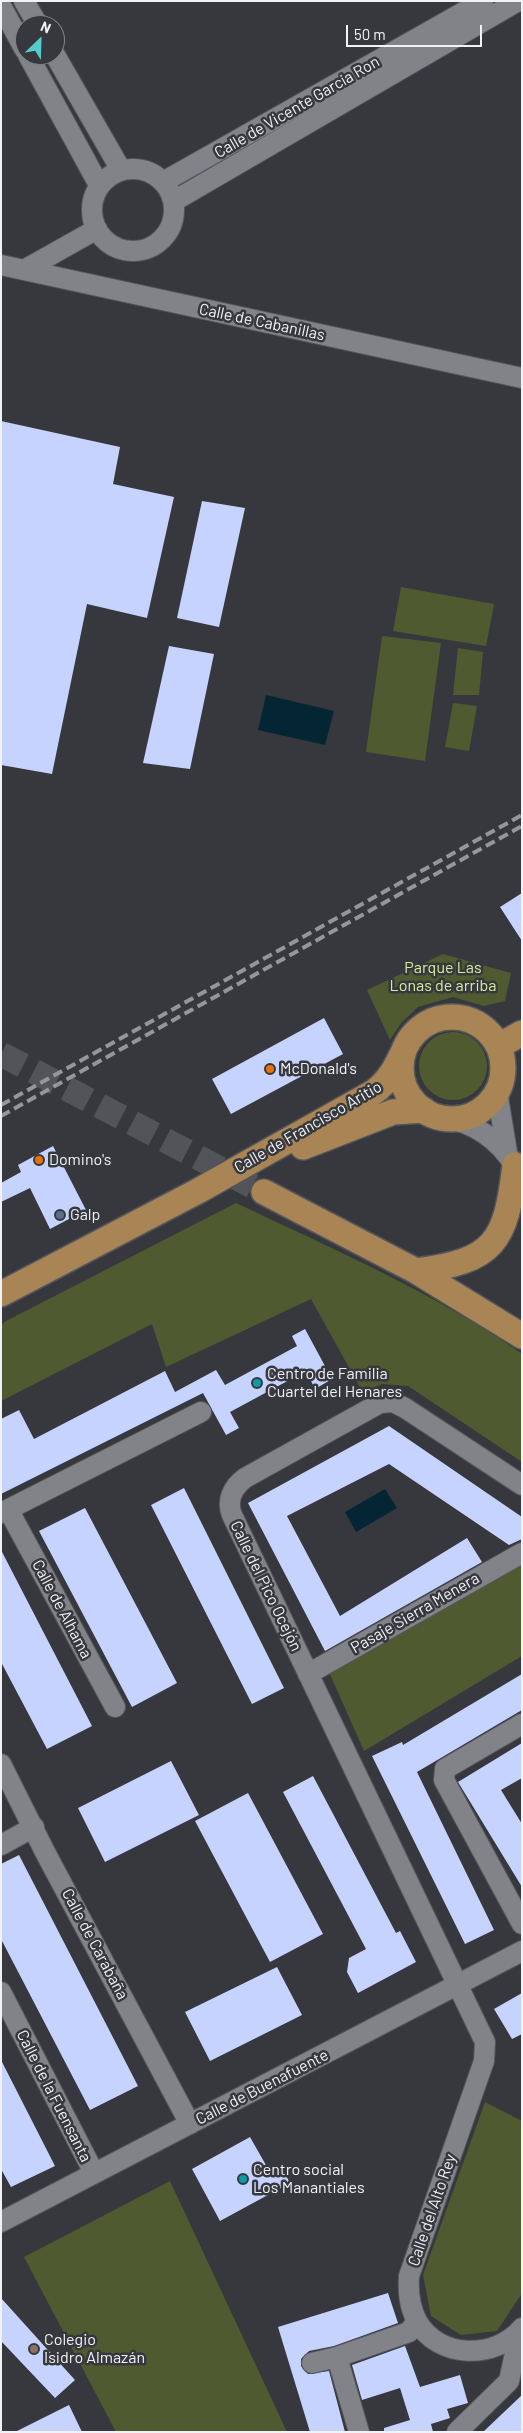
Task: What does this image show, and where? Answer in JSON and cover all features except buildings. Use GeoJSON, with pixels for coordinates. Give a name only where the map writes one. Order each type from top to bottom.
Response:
{"type":"FeatureCollection","features":[{"type":"Feature","properties":{"kind":"main road"},"geometry":{"type":"LineString","coordinates":[[450,1016],[470,1019],[487,1030],[499,1046],[504,1064],[502,1082],[484,1110],[470,1116],[454,1120],[437,1117],[424,1110],[411,1099],[403,1084],[401,1067],[404,1050],[414,1033],[430,1021],[450,1016]]}},
{"type":"Feature","properties":{"kind":"main road"},"geometry":{"type":"LineString","coordinates":[[499,1046],[522,1033]]}},
{"type":"Feature","properties":{"kind":"main road","name":"Calle de Francisco Aritio"},"geometry":{"type":"LineString","coordinates":[[1,1294],[198,1191],[374,1092],[383,1085],[393,1072],[404,1050]]}},
{"type":"Feature","properties":{"kind":"main road","name":"Calle de Francisco Aritio"},"geometry":{"type":"LineString","coordinates":[[198,1191],[380,1116],[394,1112],[424,1110]]}},
{"type":"Feature","properties":{"kind":"main road"},"geometry":{"type":"LineString","coordinates":[[416,1271],[443,1268],[470,1260],[493,1242],[506,1219],[515,1165]]}},
{"type":"Feature","properties":{"kind":"main road"},"geometry":{"type":"LineString","coordinates":[[264,1192],[416,1271],[522,1336]]}},
{"type":"Feature","properties":{"kind":"main road"},"geometry":{"type":"LineString","coordinates":[[416,1271],[454,1285],[522,1321]]}},
{"type":"Feature","properties":{"kind":"street"},"geometry":{"type":"LineString","coordinates":[[24,1],[32,15]]}},
{"type":"Feature","properties":{"kind":"street","name":"Calle de Vicente García Ron"},"geometry":{"type":"LineString","coordinates":[[163,182],[483,1]]}},
{"type":"Feature","properties":{"kind":"street"},"geometry":{"type":"LineString","coordinates":[[174,201],[518,1]]}},
{"type":"Feature","properties":{"kind":"street"},"geometry":{"type":"LineString","coordinates":[[1,6],[15,32]]}},
{"type":"Feature","properties":{"kind":"street"},"geometry":{"type":"LineString","coordinates":[[33,65],[99,185]]}},
{"type":"Feature","properties":{"kind":"street"},"geometry":{"type":"LineString","coordinates":[[61,65],[121,170]]}},
{"type":"Feature","properties":{"kind":"street"},"geometry":{"type":"LineString","coordinates":[[134,168],[148,171],[163,182],[169,188],[174,201],[174,215],[170,228],[162,239],[151,247],[138,251],[124,250],[111,245],[97,229],[92,211],[93,198],[99,185],[109,176],[121,170],[134,168]]}},
{"type":"Feature","properties":{"kind":"street"},"geometry":{"type":"LineString","coordinates":[[24,270],[97,229]]}},
{"type":"Feature","properties":{"kind":"street","name":"Calle de Cabanillas"},"geometry":{"type":"LineString","coordinates":[[1,266],[522,378]]}},
{"type":"Feature","properties":{"kind":"street"},"geometry":{"type":"LineString","coordinates":[[497,1091],[515,1165]]}},
{"type":"Feature","properties":{"kind":"street"},"geometry":{"type":"LineString","coordinates":[[454,1120],[479,1129],[515,1165]]}},
{"type":"Feature","properties":{"kind":"street"},"geometry":{"type":"LineString","coordinates":[[1,1307],[16,1298],[38,1274]]}},
{"type":"Feature","properties":{"kind":"street","name":"Calle del Pico Ocejón"},"geometry":{"type":"LineString","coordinates":[[458,1985],[230,1510],[230,1500],[240,1482],[380,1403],[386,1402],[405,1408],[522,1486]]}},
{"type":"Feature","properties":{"kind":"street"},"geometry":{"type":"LineString","coordinates":[[5,1512],[200,1412]]}},
{"type":"Feature","properties":{"kind":"street","name":"Calle de Alhama"},"geometry":{"type":"LineString","coordinates":[[5,1512],[115,1707]]}},
{"type":"Feature","properties":{"kind":"street","name":"Pasaje Sierra Menera"},"geometry":{"type":"LineString","coordinates":[[308,1674],[522,1553]]}},
{"type":"Feature","properties":{"kind":"street"},"geometry":{"type":"LineString","coordinates":[[522,1724],[445,1769],[444,1780],[522,1924]]}},
{"type":"Feature","properties":{"kind":"street","name":"Calle de Carabaña"},"geometry":{"type":"LineString","coordinates":[[1,1764],[190,2124]]}},
{"type":"Feature","properties":{"kind":"street"},"geometry":{"type":"LineString","coordinates":[[1,1845],[34,1827]]}},
{"type":"Feature","properties":{"kind":"street","name":"Calle de Buenafuente"},"geometry":{"type":"LineString","coordinates":[[1,2222],[522,1951]]}},
{"type":"Feature","properties":{"kind":"street","name":"Calle del Alto Rey"},"geometry":{"type":"LineString","coordinates":[[458,1985],[485,2042],[485,2055],[409,2276],[408,2297],[417,2322],[425,2332],[438,2343],[461,2350],[481,2350],[498,2346],[521,2329]]}},
{"type":"Feature","properties":{"kind":"street","name":"Calle de la Fuensanta"},"geometry":{"type":"LineString","coordinates":[[1,1992],[94,2173]]}},
{"type":"Feature","properties":{"kind":"street"},"geometry":{"type":"LineString","coordinates":[[312,2364],[409,2332],[417,2322]]}},
{"type":"Feature","properties":{"kind":"street"},"geometry":{"type":"LineString","coordinates":[[457,2432],[509,2381],[521,2329]]}},
{"type":"Feature","properties":{"kind":"street"},"geometry":{"type":"LineString","coordinates":[[337,2357],[359,2432]]}},
{"type":"Feature","properties":{"kind":"green space"},"geometry":{"type":"Polygon","coordinates":[[[401,587],[494,604],[486,646],[393,631],[401,587]]]}},
{"type":"Feature","properties":{"kind":"green space"},"geometry":{"type":"Polygon","coordinates":[[[382,636],[441,643],[425,761],[366,752],[382,636]]]}},
{"type":"Feature","properties":{"kind":"green space"},"geometry":{"type":"Polygon","coordinates":[[[458,648],[483,652],[479,695],[453,695],[458,648]]]}},
{"type":"Feature","properties":{"kind":"green space"},"geometry":{"type":"Polygon","coordinates":[[[453,703],[477,706],[469,751],[445,747],[453,703]]]}},
{"type":"Feature","properties":{"kind":"green space","name":"Parque Las Lonas de arriba"},"geometry":{"type":"Polygon","coordinates":[[[443,954],[511,973],[505,1001],[484,1006],[453,997],[418,1007],[401,1023],[390,1040],[367,990],[443,954]]]}},
{"type":"Feature","properties":{"kind":"green space"},"geometry":{"type":"Polygon","coordinates":[[[453,1032],[466,1034],[477,1042],[485,1053],[487,1066],[485,1079],[477,1090],[466,1098],[453,1100],[440,1098],[429,1090],[421,1079],[419,1066],[421,1053],[429,1042],[440,1034],[453,1032]]]}},
{"type":"Feature","properties":{"kind":"green space"},"geometry":{"type":"Polygon","coordinates":[[[236,1203],[418,1291],[522,1354],[522,1462],[408,1386],[382,1384],[363,1393],[311,1299],[166,1367],[152,1324],[1,1401],[1,1325],[236,1203]]]}},
{"type":"Feature","properties":{"kind":"green space"},"geometry":{"type":"Polygon","coordinates":[[[522,1561],[522,1656],[364,1751],[329,1672],[522,1561]]]}},
{"type":"Feature","properties":{"kind":"green space"},"geometry":{"type":"Polygon","coordinates":[[[485,2102],[522,2121],[522,2293],[497,2331],[461,2335],[431,2316],[423,2275],[485,2102]]]}},
{"type":"Feature","properties":{"kind":"green space"},"geometry":{"type":"Polygon","coordinates":[[[170,2181],[287,2432],[116,2432],[24,2257],[170,2181]]]}},
{"type":"Feature","properties":{"kind":"water"},"geometry":{"type":"Polygon","coordinates":[[[266,695],[334,711],[325,745],[258,730],[266,695]]]}},
{"type":"Feature","properties":{"kind":"water"},"geometry":{"type":"Polygon","coordinates":[[[385,1489],[397,1508],[356,1532],[345,1512],[385,1489]]]}},
{"type":"Feature","properties":{"kind":"tunnel"},"geometry":{"type":"LineString","coordinates":[[1,1054],[264,1192]]}},
{"type":"Feature","properties":{"kind":"railway"},"geometry":{"type":"LineString","coordinates":[[1,1105],[522,815]]}},
{"type":"Feature","properties":{"kind":"railway"},"geometry":{"type":"LineString","coordinates":[[1,1116],[522,826]]}},
{"type":"Feature","properties":{"kind":"place","name":"McDonald's"},"geometry":{"type":"Point","coordinates":[270,1069]}},
{"type":"Feature","properties":{"kind":"place","name":"Domino's"},"geometry":{"type":"Point","coordinates":[39,1160]}},
{"type":"Feature","properties":{"kind":"place","name":"Galp"},"geometry":{"type":"Point","coordinates":[60,1215]}},
{"type":"Feature","properties":{"kind":"place","name":"Centro de Familia Cuartel del Henares"},"geometry":{"type":"Point","coordinates":[257,1383]}},
{"type":"Feature","properties":{"kind":"place","name":"Centro social Los Manantiales"},"geometry":{"type":"Point","coordinates":[243,2179]}},
{"type":"Feature","properties":{"kind":"place","name":"Colegio Isidro Almazán"},"geometry":{"type":"Point","coordinates":[34,2349]}}]}
